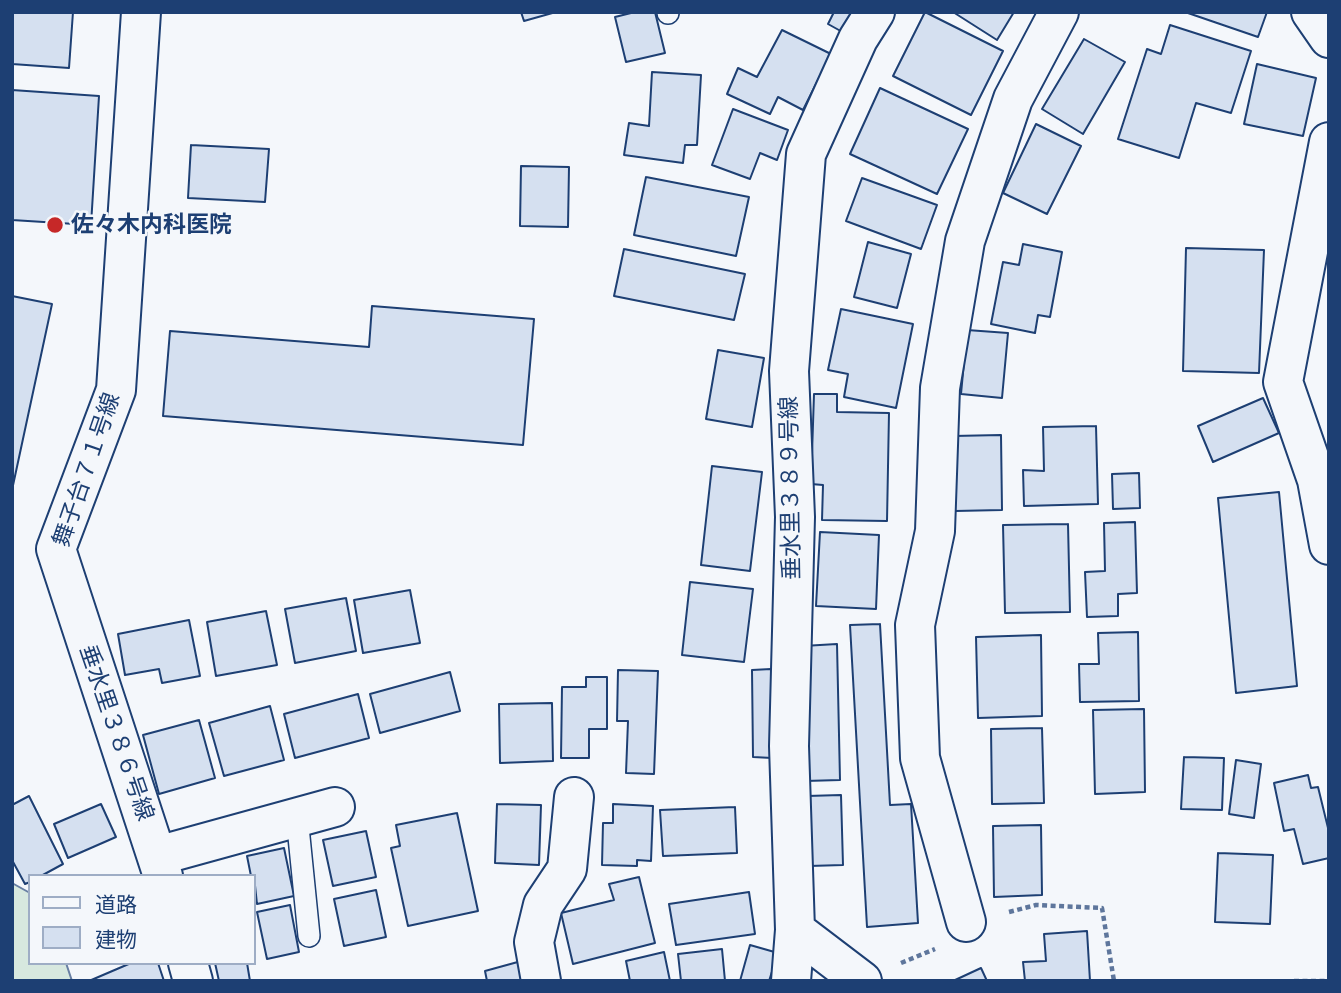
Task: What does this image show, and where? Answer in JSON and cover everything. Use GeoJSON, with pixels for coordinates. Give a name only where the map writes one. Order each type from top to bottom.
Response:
{"type":"FeatureCollection","features":[{"type":"Feature","properties":{"kind":"street","name":"舞子台７１号線"},"geometry":{"type":"LineString","coordinates":[[68,591],[56,549],[116,390],[141,12]]}},
{"type":"Feature","properties":{"kind":"street","name":"垂水里３８９号線"},"geometry":{"type":"LineString","coordinates":[[791,981],[795,930],[789,746],[794,517],[789,371],[806,154],[858,39],[874,12]]}},
{"type":"Feature","properties":{"kind":"street"},"geometry":{"type":"LineString","coordinates":[[965,922],[920,758],[915,625],[935,531],[940,388],[965,241],[1013,99],[1059,12]]}},
{"type":"Feature","properties":{"kind":"street"},"geometry":{"type":"LineString","coordinates":[[1311,12],[1329,38]]}},
{"type":"Feature","properties":{"kind":"street"},"geometry":{"type":"LineString","coordinates":[[1329,142],[1283,382],[1317,480],[1329,545]]}},
{"type":"Feature","properties":{"kind":"street","name":"垂水里３８６号線"},"geometry":{"type":"LineString","coordinates":[[68,591],[160,866]]}},
{"type":"Feature","properties":{"kind":"street"},"geometry":{"type":"LineString","coordinates":[[541,981],[534,942],[543,905],[567,869],[574,797]]}},
{"type":"Feature","properties":{"kind":"street"},"geometry":{"type":"LineString","coordinates":[[160,866],[297,817],[335,807]]}},
{"type":"Feature","properties":{"kind":"street"},"geometry":{"type":"LineString","coordinates":[[795,930],[861,979]]}},
{"type":"Feature","properties":{"kind":"lane"},"geometry":{"type":"LineString","coordinates":[[297,817],[309,936]]}},
{"type":"Feature","properties":{"kind":"path"},"geometry":{"type":"LineString","coordinates":[[861,979],[933,951],[965,922],[1036,905],[1102,908],[1114,981]]}},
{"type":"Feature","properties":{"kind":"path"},"geometry":{"type":"LineString","coordinates":[[1294,981],[1329,981]]}},
{"type":"Feature","properties":{"kind":"shaded area"},"geometry":{"type":"Polygon","coordinates":[[[12,883],[28,892],[28,965],[67,965],[72,981],[12,981],[12,883]]]}},
{"type":"Feature","properties":{"kind":"building"},"geometry":{"type":"Polygon","coordinates":[[[12,12],[73,12],[69,68],[12,64],[12,12]]]}},
{"type":"Feature","properties":{"kind":"building"},"geometry":{"type":"Polygon","coordinates":[[[521,12],[556,12],[524,21],[521,12]]]}},
{"type":"Feature","properties":{"kind":"building"},"geometry":{"type":"Polygon","coordinates":[[[635,12],[655,12],[665,53],[626,62],[615,17],[635,12]]]}},
{"type":"Feature","properties":{"kind":"building"},"geometry":{"type":"Polygon","coordinates":[[[834,12],[859,12],[846,34],[828,24],[834,12]]]}},
{"type":"Feature","properties":{"kind":"building"},"geometry":{"type":"Polygon","coordinates":[[[925,12],[1003,51],[971,115],[893,76],[925,12]]]}},
{"type":"Feature","properties":{"kind":"building"},"geometry":{"type":"Polygon","coordinates":[[[953,12],[1014,12],[997,40],[953,12]]]}},
{"type":"Feature","properties":{"kind":"building"},"geometry":{"type":"Polygon","coordinates":[[[1185,12],[1267,12],[1258,37],[1185,12]]]}},
{"type":"Feature","properties":{"kind":"building"},"geometry":{"type":"Polygon","coordinates":[[[1170,25],[1251,51],[1231,113],[1196,103],[1179,158],[1118,139],[1147,49],[1161,54],[1170,25]]]}},
{"type":"Feature","properties":{"kind":"building"},"geometry":{"type":"Polygon","coordinates":[[[782,30],[831,54],[803,110],[778,97],[770,114],[727,94],[738,68],[757,77],[782,30]]]}},
{"type":"Feature","properties":{"kind":"building"},"geometry":{"type":"Polygon","coordinates":[[[1084,39],[1125,62],[1083,134],[1042,109],[1084,39]]]}},
{"type":"Feature","properties":{"kind":"building"},"geometry":{"type":"Polygon","coordinates":[[[1257,64],[1316,78],[1303,136],[1244,124],[1257,64]]]}},
{"type":"Feature","properties":{"kind":"building"},"geometry":{"type":"Polygon","coordinates":[[[652,72],[701,75],[697,145],[685,145],[683,163],[624,155],[629,123],[649,126],[652,72]]]}},
{"type":"Feature","properties":{"kind":"building"},"geometry":{"type":"Polygon","coordinates":[[[880,88],[968,129],[937,194],[850,154],[880,88]]]}},
{"type":"Feature","properties":{"kind":"building"},"geometry":{"type":"Polygon","coordinates":[[[12,90],[99,96],[91,225],[12,220],[12,90]]]}},
{"type":"Feature","properties":{"kind":"building"},"geometry":{"type":"Polygon","coordinates":[[[733,109],[788,130],[777,160],[760,153],[750,179],[712,165],[733,109]]]}},
{"type":"Feature","properties":{"kind":"building"},"geometry":{"type":"Polygon","coordinates":[[[1036,124],[1081,146],[1047,214],[1003,193],[1036,124]]]}},
{"type":"Feature","properties":{"kind":"building"},"geometry":{"type":"Polygon","coordinates":[[[191,145],[269,149],[265,202],[188,198],[191,145]]]}},
{"type":"Feature","properties":{"kind":"building"},"geometry":{"type":"Polygon","coordinates":[[[521,166],[569,167],[568,227],[520,226],[521,166]]]}},
{"type":"Feature","properties":{"kind":"building"},"geometry":{"type":"Polygon","coordinates":[[[646,177],[749,197],[736,256],[634,235],[646,177]]]}},
{"type":"Feature","properties":{"kind":"building"},"geometry":{"type":"Polygon","coordinates":[[[862,178],[937,205],[921,249],[846,221],[862,178]]]}},
{"type":"Feature","properties":{"kind":"building"},"geometry":{"type":"Polygon","coordinates":[[[868,242],[911,254],[897,308],[854,297],[868,242]]]}},
{"type":"Feature","properties":{"kind":"building"},"geometry":{"type":"Polygon","coordinates":[[[1023,244],[1062,252],[1050,317],[1038,315],[1035,333],[991,324],[1003,262],[1019,265],[1023,244]]]}},
{"type":"Feature","properties":{"kind":"building"},"geometry":{"type":"Polygon","coordinates":[[[1186,248],[1264,250],[1259,373],[1183,371],[1186,248]]]}},
{"type":"Feature","properties":{"kind":"building"},"geometry":{"type":"Polygon","coordinates":[[[624,249],[745,274],[734,320],[614,296],[624,249]]]}},
{"type":"Feature","properties":{"kind":"building"},"geometry":{"type":"Polygon","coordinates":[[[12,296],[52,304],[12,490],[12,296]]]}},
{"type":"Feature","properties":{"kind":"building"},"geometry":{"type":"Polygon","coordinates":[[[372,306],[534,319],[523,445],[163,416],[170,331],[369,347],[372,306]]]}},
{"type":"Feature","properties":{"kind":"building"},"geometry":{"type":"Polygon","coordinates":[[[841,309],[913,324],[896,408],[844,397],[848,374],[828,370],[841,309]]]}},
{"type":"Feature","properties":{"kind":"building"},"geometry":{"type":"Polygon","coordinates":[[[967,330],[1008,333],[1002,398],[961,394],[967,330]]]}},
{"type":"Feature","properties":{"kind":"building"},"geometry":{"type":"Polygon","coordinates":[[[718,350],[764,358],[752,427],[706,419],[718,350]]]}},
{"type":"Feature","properties":{"kind":"building"},"geometry":{"type":"Polygon","coordinates":[[[814,394],[837,394],[837,412],[889,413],[887,521],[822,520],[823,485],[811,484],[814,394]]]}},
{"type":"Feature","properties":{"kind":"building"},"geometry":{"type":"Polygon","coordinates":[[[1263,398],[1279,433],[1213,462],[1198,426],[1263,398]]]}},
{"type":"Feature","properties":{"kind":"building"},"geometry":{"type":"Polygon","coordinates":[[[1096,426],[1098,504],[1024,506],[1023,470],[1044,471],[1043,427],[1096,426]]]}},
{"type":"Feature","properties":{"kind":"building"},"geometry":{"type":"Polygon","coordinates":[[[1001,435],[1002,510],[955,511],[953,436],[1001,435]]]}},
{"type":"Feature","properties":{"kind":"building"},"geometry":{"type":"Polygon","coordinates":[[[712,466],[762,472],[750,571],[701,565],[712,466]]]}},
{"type":"Feature","properties":{"kind":"building"},"geometry":{"type":"Polygon","coordinates":[[[1139,473],[1140,508],[1113,509],[1112,474],[1139,473]]]}},
{"type":"Feature","properties":{"kind":"building"},"geometry":{"type":"Polygon","coordinates":[[[1279,492],[1297,686],[1236,693],[1218,498],[1279,492]]]}},
{"type":"Feature","properties":{"kind":"building"},"geometry":{"type":"Polygon","coordinates":[[[1135,522],[1137,593],[1118,594],[1118,616],[1087,617],[1085,572],[1105,571],[1104,523],[1135,522]]]}},
{"type":"Feature","properties":{"kind":"building"},"geometry":{"type":"Polygon","coordinates":[[[1068,524],[1070,612],[1005,613],[1003,525],[1068,524]]]}},
{"type":"Feature","properties":{"kind":"building"},"geometry":{"type":"Polygon","coordinates":[[[820,532],[879,535],[876,609],[816,606],[820,532]]]}},
{"type":"Feature","properties":{"kind":"building"},"geometry":{"type":"Polygon","coordinates":[[[690,582],[753,589],[744,662],[682,655],[690,582]]]}},
{"type":"Feature","properties":{"kind":"building"},"geometry":{"type":"Polygon","coordinates":[[[410,590],[420,643],[363,653],[354,600],[410,590]]]}},
{"type":"Feature","properties":{"kind":"building"},"geometry":{"type":"Polygon","coordinates":[[[346,598],[356,651],[295,663],[285,609],[346,598]]]}},
{"type":"Feature","properties":{"kind":"building"},"geometry":{"type":"Polygon","coordinates":[[[266,611],[277,665],[216,676],[207,622],[266,611]]]}},
{"type":"Feature","properties":{"kind":"building"},"geometry":{"type":"Polygon","coordinates":[[[189,620],[200,676],[162,683],[159,669],[125,675],[118,634],[189,620]]]}},
{"type":"Feature","properties":{"kind":"building"},"geometry":{"type":"Polygon","coordinates":[[[880,624],[890,805],[911,804],[918,923],[867,927],[850,625],[880,624]]]}},
{"type":"Feature","properties":{"kind":"building"},"geometry":{"type":"Polygon","coordinates":[[[1138,632],[1139,701],[1080,702],[1079,664],[1099,664],[1098,633],[1138,632]]]}},
{"type":"Feature","properties":{"kind":"building"},"geometry":{"type":"Polygon","coordinates":[[[1041,635],[1042,716],[978,718],[976,637],[1041,635]]]}},
{"type":"Feature","properties":{"kind":"building"},"geometry":{"type":"Polygon","coordinates":[[[837,644],[840,780],[805,781],[803,646],[837,644]]]}},
{"type":"Feature","properties":{"kind":"building"},"geometry":{"type":"Polygon","coordinates":[[[771,669],[772,758],[753,757],[752,670],[771,669]]]}},
{"type":"Feature","properties":{"kind":"building"},"geometry":{"type":"Polygon","coordinates":[[[618,670],[658,671],[654,774],[626,773],[628,721],[617,721],[618,670]]]}},
{"type":"Feature","properties":{"kind":"building"},"geometry":{"type":"Polygon","coordinates":[[[450,672],[460,711],[380,733],[370,694],[450,672]]]}},
{"type":"Feature","properties":{"kind":"building"},"geometry":{"type":"Polygon","coordinates":[[[586,677],[607,677],[607,729],[589,729],[589,758],[561,758],[562,687],[586,687],[586,677]]]}},
{"type":"Feature","properties":{"kind":"building"},"geometry":{"type":"Polygon","coordinates":[[[358,694],[369,738],[295,758],[284,714],[358,694]]]}},
{"type":"Feature","properties":{"kind":"building"},"geometry":{"type":"Polygon","coordinates":[[[552,703],[553,761],[500,763],[499,704],[552,703]]]}},
{"type":"Feature","properties":{"kind":"building"},"geometry":{"type":"Polygon","coordinates":[[[270,706],[284,760],[224,776],[209,723],[270,706]]]}},
{"type":"Feature","properties":{"kind":"building"},"geometry":{"type":"Polygon","coordinates":[[[1144,709],[1145,792],[1095,794],[1093,710],[1144,709]]]}},
{"type":"Feature","properties":{"kind":"building"},"geometry":{"type":"Polygon","coordinates":[[[199,720],[215,778],[159,794],[143,735],[199,720]]]}},
{"type":"Feature","properties":{"kind":"building"},"geometry":{"type":"Polygon","coordinates":[[[1042,728],[1044,803],[992,804],[991,729],[1042,728]]]}},
{"type":"Feature","properties":{"kind":"building"},"geometry":{"type":"Polygon","coordinates":[[[1184,757],[1224,758],[1222,810],[1181,809],[1184,757]]]}},
{"type":"Feature","properties":{"kind":"building"},"geometry":{"type":"Polygon","coordinates":[[[1236,760],[1261,764],[1254,818],[1229,814],[1236,760]]]}},
{"type":"Feature","properties":{"kind":"building"},"geometry":{"type":"Polygon","coordinates":[[[1308,775],[1311,788],[1318,787],[1329,832],[1329,858],[1303,864],[1294,829],[1284,831],[1274,783],[1308,775]]]}},
{"type":"Feature","properties":{"kind":"building"},"geometry":{"type":"Polygon","coordinates":[[[841,795],[843,865],[809,866],[807,796],[841,795]]]}},
{"type":"Feature","properties":{"kind":"building"},"geometry":{"type":"Polygon","coordinates":[[[29,796],[63,864],[45,874],[28,874],[28,883],[25,884],[12,860],[12,805],[29,796]]]}},
{"type":"Feature","properties":{"kind":"building"},"geometry":{"type":"Polygon","coordinates":[[[101,804],[116,837],[68,858],[54,824],[101,804]]]}},
{"type":"Feature","properties":{"kind":"building"},"geometry":{"type":"Polygon","coordinates":[[[497,804],[541,805],[539,865],[495,863],[497,804]]]}},
{"type":"Feature","properties":{"kind":"building"},"geometry":{"type":"Polygon","coordinates":[[[613,804],[653,806],[651,861],[637,860],[637,866],[602,865],[603,823],[613,823],[613,804]]]}},
{"type":"Feature","properties":{"kind":"building"},"geometry":{"type":"Polygon","coordinates":[[[735,807],[737,853],[663,856],[660,810],[735,807]]]}},
{"type":"Feature","properties":{"kind":"building"},"geometry":{"type":"Polygon","coordinates":[[[457,813],[478,911],[408,926],[391,848],[400,846],[396,825],[457,813]]]}},
{"type":"Feature","properties":{"kind":"building"},"geometry":{"type":"Polygon","coordinates":[[[1041,825],[1042,895],[994,897],[993,826],[1041,825]]]}},
{"type":"Feature","properties":{"kind":"building"},"geometry":{"type":"Polygon","coordinates":[[[366,831],[376,877],[333,886],[323,840],[366,831]]]}},
{"type":"Feature","properties":{"kind":"building"},"geometry":{"type":"Polygon","coordinates":[[[284,848],[294,896],[257,904],[256,874],[251,874],[247,856],[284,848]]]}},
{"type":"Feature","properties":{"kind":"building"},"geometry":{"type":"Polygon","coordinates":[[[1218,853],[1273,855],[1270,924],[1215,922],[1218,853]]]}},
{"type":"Feature","properties":{"kind":"building"},"geometry":{"type":"Polygon","coordinates":[[[639,877],[655,943],[573,964],[561,913],[614,900],[609,884],[639,877]]]}},
{"type":"Feature","properties":{"kind":"building"},"geometry":{"type":"Polygon","coordinates":[[[376,890],[386,937],[344,946],[334,899],[376,890]]]}},
{"type":"Feature","properties":{"kind":"building"},"geometry":{"type":"Polygon","coordinates":[[[749,892],[755,934],[676,945],[669,904],[749,892]]]}},
{"type":"Feature","properties":{"kind":"building"},"geometry":{"type":"Polygon","coordinates":[[[290,905],[299,952],[267,959],[257,912],[290,905]]]}},
{"type":"Feature","properties":{"kind":"building"},"geometry":{"type":"Polygon","coordinates":[[[1087,931],[1090,981],[1025,981],[1023,962],[1046,961],[1044,934],[1087,931]]]}},
{"type":"Feature","properties":{"kind":"building"},"geometry":{"type":"Polygon","coordinates":[[[750,945],[778,953],[769,981],[740,981],[750,945]]]}},
{"type":"Feature","properties":{"kind":"building"},"geometry":{"type":"Polygon","coordinates":[[[722,949],[725,981],[681,981],[678,954],[722,949]]]}},
{"type":"Feature","properties":{"kind":"building"},"geometry":{"type":"Polygon","coordinates":[[[664,952],[670,981],[630,981],[626,961],[664,952]]]}},
{"type":"Feature","properties":{"kind":"building"},"geometry":{"type":"Polygon","coordinates":[[[525,960],[530,981],[487,981],[485,971],[525,960]]]}},
{"type":"Feature","properties":{"kind":"building"},"geometry":{"type":"Polygon","coordinates":[[[126,965],[159,965],[164,981],[89,981],[126,965]]]}},
{"type":"Feature","properties":{"kind":"building"},"geometry":{"type":"Polygon","coordinates":[[[215,965],[247,965],[250,981],[219,981],[215,965]]]}},
{"type":"Feature","properties":{"kind":"building"},"geometry":{"type":"Polygon","coordinates":[[[981,968],[987,981],[953,981],[981,968]]]}},
{"type":"Feature","properties":{"kind":"place","name":"佐々木内科医院"},"geometry":{"type":"Point","coordinates":[55,225]}}]}
